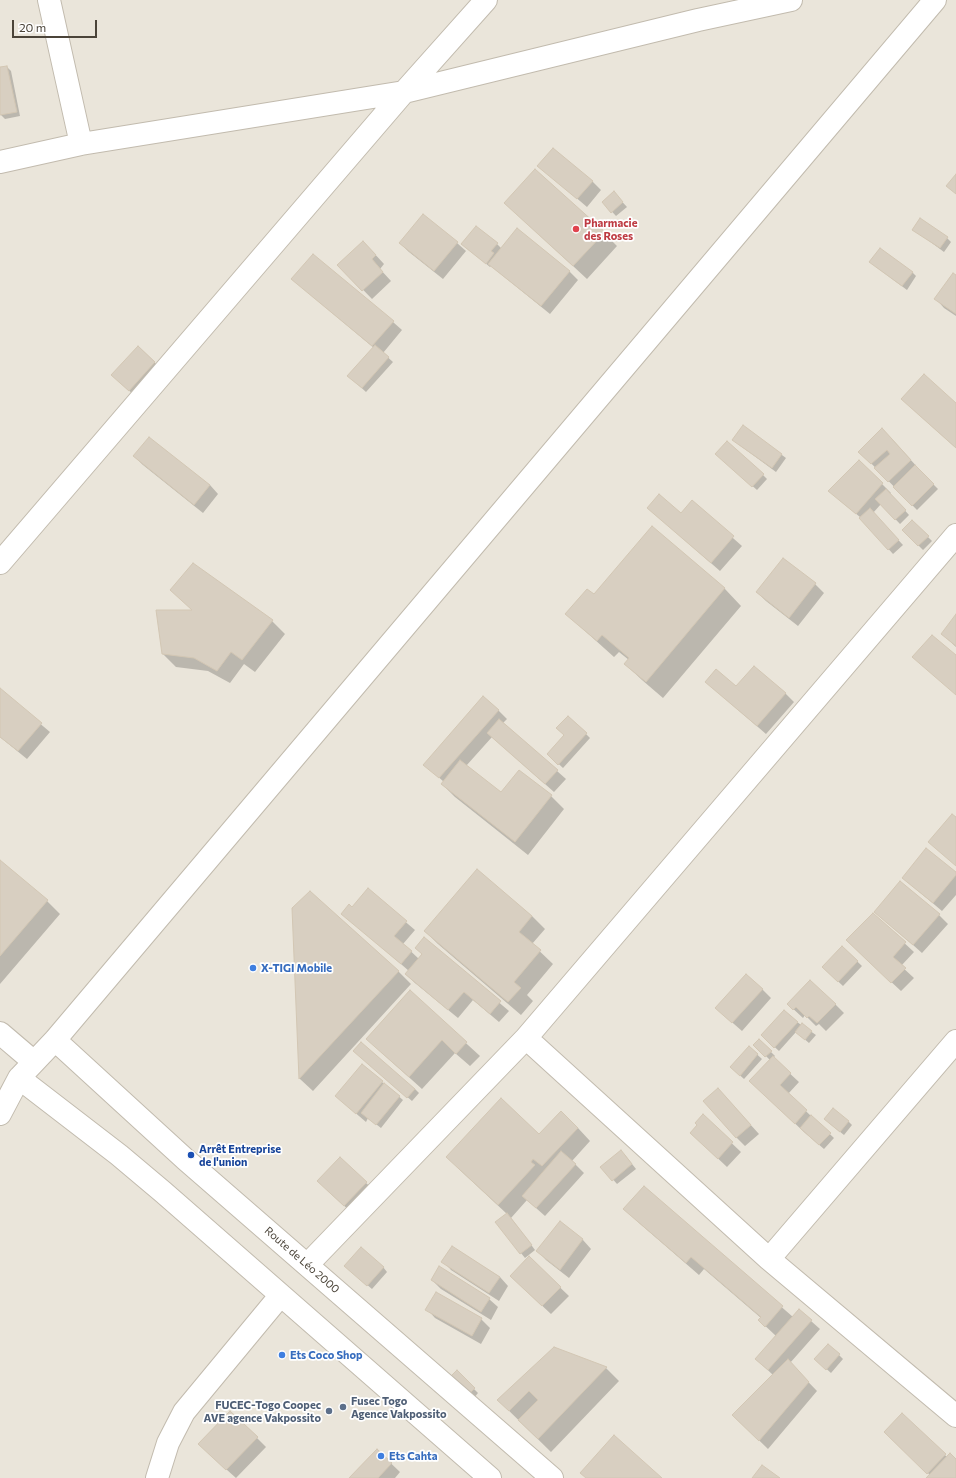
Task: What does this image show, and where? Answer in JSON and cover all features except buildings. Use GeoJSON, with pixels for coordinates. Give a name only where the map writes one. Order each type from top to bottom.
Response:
{"type":"FeatureCollection","features":[{"type":"Feature","properties":{"kind":"street"},"geometry":{"type":"LineString","coordinates":[[49,0],[81,144]]}},
{"type":"Feature","properties":{"kind":"street"},"geometry":{"type":"LineString","coordinates":[[0,563],[404,92],[486,0]]}},
{"type":"Feature","properties":{"kind":"street"},"geometry":{"type":"LineString","coordinates":[[0,162],[81,144],[404,92],[698,20],[791,0]]}},
{"type":"Feature","properties":{"kind":"street"},"geometry":{"type":"LineString","coordinates":[[0,1114],[19,1078],[54,1040],[935,0]]}},
{"type":"Feature","properties":{"kind":"street"},"geometry":{"type":"LineString","coordinates":[[308,1264],[526,1038],[955,537]]}},
{"type":"Feature","properties":{"kind":"street"},"geometry":{"type":"LineString","coordinates":[[0,1033],[34,1062]]}},
{"type":"Feature","properties":{"kind":"street"},"geometry":{"type":"LineString","coordinates":[[526,1038],[769,1259],[956,1416]]}},
{"type":"Feature","properties":{"kind":"street","name":"Route de Léo 2000"},"geometry":{"type":"LineString","coordinates":[[54,1040],[185,1159],[308,1264],[552,1478]]}},
{"type":"Feature","properties":{"kind":"street"},"geometry":{"type":"LineString","coordinates":[[769,1259],[956,1041]]}},
{"type":"Feature","properties":{"kind":"street"},"geometry":{"type":"LineString","coordinates":[[19,1078],[119,1155],[490,1478]]}},
{"type":"Feature","properties":{"kind":"street"},"geometry":{"type":"LineString","coordinates":[[157,1478],[168,1443],[184,1412],[280,1296]]}},
{"type":"Feature","properties":{"kind":"shaded area"},"geometry":{"type":"Polygon","coordinates":[[[0,0],[956,0],[956,1478],[0,1478],[0,0]]]}},
{"type":"Feature","properties":{"kind":"place","name":"Pharmacie des Roses"},"geometry":{"type":"Point","coordinates":[576,229]}},
{"type":"Feature","properties":{"kind":"place","name":"X-TIGI Mobile"},"geometry":{"type":"Point","coordinates":[253,968]}},
{"type":"Feature","properties":{"kind":"place","name":"Arrêt Entreprise de l'union"},"geometry":{"type":"Point","coordinates":[191,1155]}},
{"type":"Feature","properties":{"kind":"place","name":"Ets Coco Shop"},"geometry":{"type":"Point","coordinates":[282,1355]}},
{"type":"Feature","properties":{"kind":"place","name":"Fusec Togo Agence Vakpossito"},"geometry":{"type":"Point","coordinates":[343,1407]}},
{"type":"Feature","properties":{"kind":"place","name":"FUCEC-Togo Coopec AVE agence Vakpossito"},"geometry":{"type":"Point","coordinates":[329,1411]}},
{"type":"Feature","properties":{"kind":"place","name":"Ets Cahta"},"geometry":{"type":"Point","coordinates":[381,1456]}}]}
